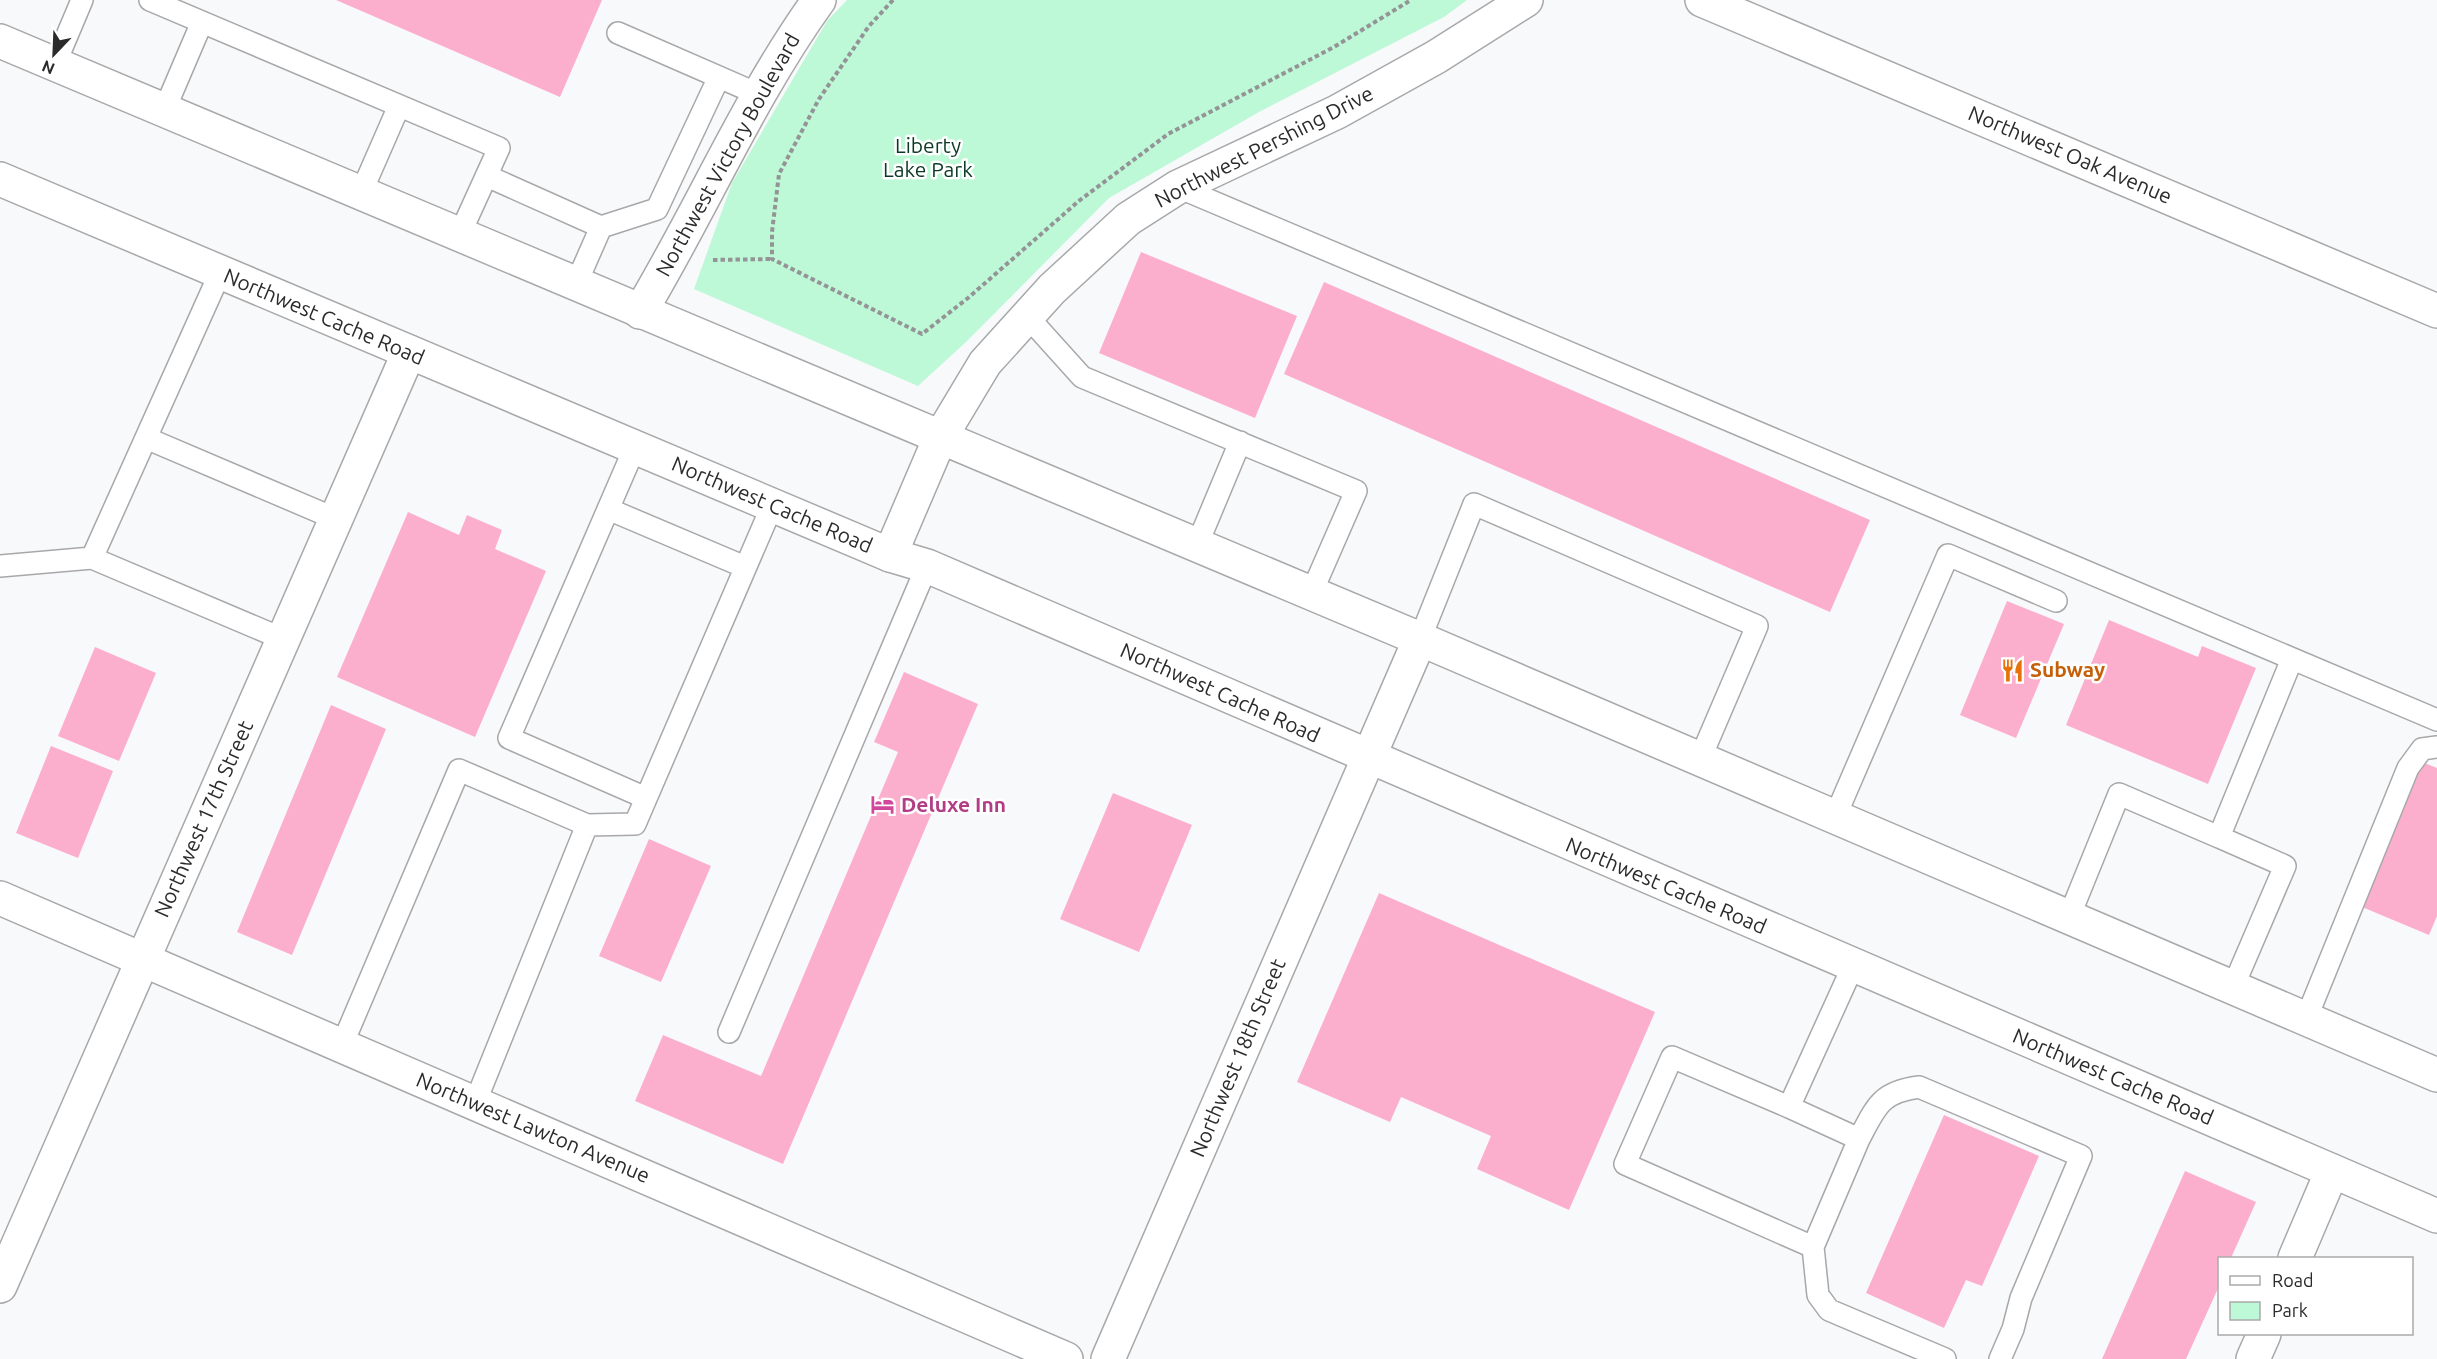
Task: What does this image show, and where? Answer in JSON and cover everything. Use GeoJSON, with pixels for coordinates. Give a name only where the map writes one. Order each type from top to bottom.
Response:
{"type":"FeatureCollection","features":[{"type":"Feature","properties":{"kind":"main road","name":"Northwest Victory Boulevard"},"geometry":{"type":"LineString","coordinates":[[640,312],[675,254],[785,48],[819,0]]}},
{"type":"Feature","properties":{"kind":"main road","name":"Northwest Pershing Drive"},"geometry":{"type":"LineString","coordinates":[[890,555],[940,438],[986,363],[1052,288],[1128,219],[1178,187],[1336,112],[1436,57],[1526,0]]}},
{"type":"Feature","properties":{"kind":"main road","name":"Northwest Oak Avenue"},"geometry":{"type":"LineString","coordinates":[[1702,0],[2437,311]]}},
{"type":"Feature","properties":{"kind":"main road"},"geometry":{"type":"LineString","coordinates":[[0,41],[1420,639],[2437,1075]]}},
{"type":"Feature","properties":{"kind":"main road","name":"Northwest Cache Road"},"geometry":{"type":"LineString","coordinates":[[1,183],[890,555],[927,566],[1368,758],[2437,1216]]}},
{"type":"Feature","properties":{"kind":"main road","name":"Northwest 17th Street"},"geometry":{"type":"LineString","coordinates":[[0,1286],[408,352]]}},
{"type":"Feature","properties":{"kind":"main road","name":"Northwest 18th Street"},"geometry":{"type":"LineString","coordinates":[[1108,1359],[1420,639]]}},
{"type":"Feature","properties":{"kind":"main road","name":"Northwest Lawton Avenue"},"geometry":{"type":"LineString","coordinates":[[0,898],[1066,1359]]}},
{"type":"Feature","properties":{"kind":"main road"},"geometry":{"type":"LineString","coordinates":[[2295,1257],[2332,1171]]}},
{"type":"Feature","properties":{"kind":"main road"},"geometry":{"type":"LineString","coordinates":[[2253,1359],[2264,1335]]}},
{"type":"Feature","properties":{"kind":"lane"},"geometry":{"type":"LineString","coordinates":[[55,64],[82,0]]}},
{"type":"Feature","properties":{"kind":"lane"},"geometry":{"type":"LineString","coordinates":[[150,0],[499,148],[459,236]]}},
{"type":"Feature","properties":{"kind":"lane"},"geometry":{"type":"LineString","coordinates":[[164,111],[202,22]]}},
{"type":"Feature","properties":{"kind":"lane"},"geometry":{"type":"LineString","coordinates":[[618,33],[760,94]]}},
{"type":"Feature","properties":{"kind":"lane"},"geometry":{"type":"LineString","coordinates":[[486,176],[601,227],[657,209],[719,78]]}},
{"type":"Feature","properties":{"kind":"lane"},"geometry":{"type":"LineString","coordinates":[[361,193],[399,106]]}},
{"type":"Feature","properties":{"kind":"lane"},"geometry":{"type":"LineString","coordinates":[[1178,187],[2437,720]]}},
{"type":"Feature","properties":{"kind":"lane"},"geometry":{"type":"LineString","coordinates":[[576,284],[601,227]]}},
{"type":"Feature","properties":{"kind":"lane"},"geometry":{"type":"LineString","coordinates":[[92,558],[220,273]]}},
{"type":"Feature","properties":{"kind":"lane"},"geometry":{"type":"LineString","coordinates":[[1027,316],[1082,377],[1356,491],[1311,594]]}},
{"type":"Feature","properties":{"kind":"lane"},"geometry":{"type":"LineString","coordinates":[[146,438],[336,519]]}},
{"type":"Feature","properties":{"kind":"lane"},"geometry":{"type":"LineString","coordinates":[[1197,545],[1240,442]]}},
{"type":"Feature","properties":{"kind":"lane"},"geometry":{"type":"LineString","coordinates":[[635,447],[509,738],[646,798]]}},
{"type":"Feature","properties":{"kind":"lane"},"geometry":{"type":"LineString","coordinates":[[1420,639],[1474,504],[1496,513],[1757,626],[1700,759]]}},
{"type":"Feature","properties":{"kind":"lane"},"geometry":{"type":"LineString","coordinates":[[342,1045],[459,770],[587,825],[635,824],[772,506]]}},
{"type":"Feature","properties":{"kind":"lane"},"geometry":{"type":"LineString","coordinates":[[608,509],[746,567]]}},
{"type":"Feature","properties":{"kind":"lane"},"geometry":{"type":"LineString","coordinates":[[1835,817],[1948,555],[2056,601]]}},
{"type":"Feature","properties":{"kind":"lane"},"geometry":{"type":"LineString","coordinates":[[0,566],[92,558],[283,639]]}},
{"type":"Feature","properties":{"kind":"lane"},"geometry":{"type":"LineString","coordinates":[[729,1032],[927,566]]}},
{"type":"Feature","properties":{"kind":"lane"},"geometry":{"type":"LineString","coordinates":[[2219,837],[2292,659]]}},
{"type":"Feature","properties":{"kind":"lane"},"geometry":{"type":"LineString","coordinates":[[2306,1019],[2408,768],[2422,749],[2437,747]]}},
{"type":"Feature","properties":{"kind":"lane"},"geometry":{"type":"LineString","coordinates":[[2069,917],[2120,794],[2286,866],[2233,987]]}},
{"type":"Feature","properties":{"kind":"lane"},"geometry":{"type":"LineString","coordinates":[[475,1103],[587,825]]}},
{"type":"Feature","properties":{"kind":"lane"},"geometry":{"type":"LineString","coordinates":[[1789,1107],[1854,966]]}},
{"type":"Feature","properties":{"kind":"lane"},"geometry":{"type":"LineString","coordinates":[[1814,1247],[1625,1164],[1672,1057],[1859,1139]]}},
{"type":"Feature","properties":{"kind":"lane"},"geometry":{"type":"LineString","coordinates":[[1945,1359],[1829,1310],[1818,1295],[1814,1247],[1859,1139],[1878,1102],[1898,1090],[1919,1087],[2081,1156],[2022,1298],[2013,1329],[2000,1359]]}},
{"type":"Feature","properties":{"kind":"path"},"geometry":{"type":"LineString","coordinates":[[772,260],[772,232],[778,174],[819,99],[870,26],[892,0]]}},
{"type":"Feature","properties":{"kind":"path"},"geometry":{"type":"LineString","coordinates":[[675,254],[716,261],[772,260],[922,334],[968,298],[1080,200],[1168,134],[1334,47],[1412,0]]}},
{"type":"Feature","properties":{"kind":"green space","name":"Liberty Lake Park"},"geometry":{"type":"Polygon","coordinates":[[[847,0],[1467,0],[1444,17],[1259,112],[1109,198],[966,342],[918,386],[694,289],[732,183],[827,21],[847,0]]]}},
{"type":"Feature","properties":{"kind":"building"},"geometry":{"type":"Polygon","coordinates":[[[336,0],[602,0],[560,97],[336,0]]]}},
{"type":"Feature","properties":{"kind":"building"},"geometry":{"type":"Polygon","coordinates":[[[1141,252],[1297,316],[1255,418],[1099,353],[1141,252]]]}},
{"type":"Feature","properties":{"kind":"building"},"geometry":{"type":"Polygon","coordinates":[[[1324,282],[1870,520],[1830,612],[1284,374],[1324,282]]]}},
{"type":"Feature","properties":{"kind":"building"},"geometry":{"type":"Polygon","coordinates":[[[408,512],[459,535],[467,515],[502,530],[495,549],[546,571],[475,737],[337,677],[408,512]]]}},
{"type":"Feature","properties":{"kind":"building","name":"Subway"},"geometry":{"type":"Polygon","coordinates":[[[2007,601],[2064,624],[2016,738],[1960,715],[2007,601]]]}},
{"type":"Feature","properties":{"kind":"building"},"geometry":{"type":"Polygon","coordinates":[[[2109,620],[2198,657],[2202,646],[2256,668],[2208,784],[2066,725],[2109,620]]]}},
{"type":"Feature","properties":{"kind":"building"},"geometry":{"type":"Polygon","coordinates":[[[95,647],[156,673],[119,761],[58,736],[95,647]]]}},
{"type":"Feature","properties":{"kind":"building"},"geometry":{"type":"Polygon","coordinates":[[[904,672],[978,704],[783,1164],[635,1101],[663,1035],[761,1076],[898,752],[874,742],[904,672]]]}},
{"type":"Feature","properties":{"kind":"building"},"geometry":{"type":"Polygon","coordinates":[[[331,705],[386,729],[292,955],[237,932],[331,705]]]}},
{"type":"Feature","properties":{"kind":"building"},"geometry":{"type":"Polygon","coordinates":[[[51,746],[113,771],[78,858],[16,833],[51,746]]]}},
{"type":"Feature","properties":{"kind":"building"},"geometry":{"type":"Polygon","coordinates":[[[2422,762],[2437,768],[2437,916],[2429,935],[2362,907],[2422,762]]]}},
{"type":"Feature","properties":{"kind":"building"},"geometry":{"type":"Polygon","coordinates":[[[1113,793],[1192,825],[1139,952],[1060,919],[1113,793]]]}},
{"type":"Feature","properties":{"kind":"building"},"geometry":{"type":"Polygon","coordinates":[[[649,839],[711,866],[661,982],[599,956],[649,839]]]}},
{"type":"Feature","properties":{"kind":"building"},"geometry":{"type":"Polygon","coordinates":[[[1379,893],[1655,1012],[1569,1210],[1477,1169],[1491,1136],[1401,1097],[1390,1122],[1297,1082],[1379,893]]]}},
{"type":"Feature","properties":{"kind":"building"},"geometry":{"type":"Polygon","coordinates":[[[1944,1115],[2039,1156],[1982,1286],[1966,1280],[1944,1328],[1866,1293],[1944,1115]]]}},
{"type":"Feature","properties":{"kind":"building"},"geometry":{"type":"Polygon","coordinates":[[[2185,1171],[2256,1202],[2231,1257],[2218,1257],[2218,1288],[2186,1359],[2102,1359],[2185,1171]]]}},
{"type":"Feature","properties":{"kind":"place","name":"Subway"},"geometry":{"type":"Point","coordinates":[2012,670]}},
{"type":"Feature","properties":{"kind":"place","name":"Deluxe Inn"},"geometry":{"type":"Point","coordinates":[883,805]}}]}
